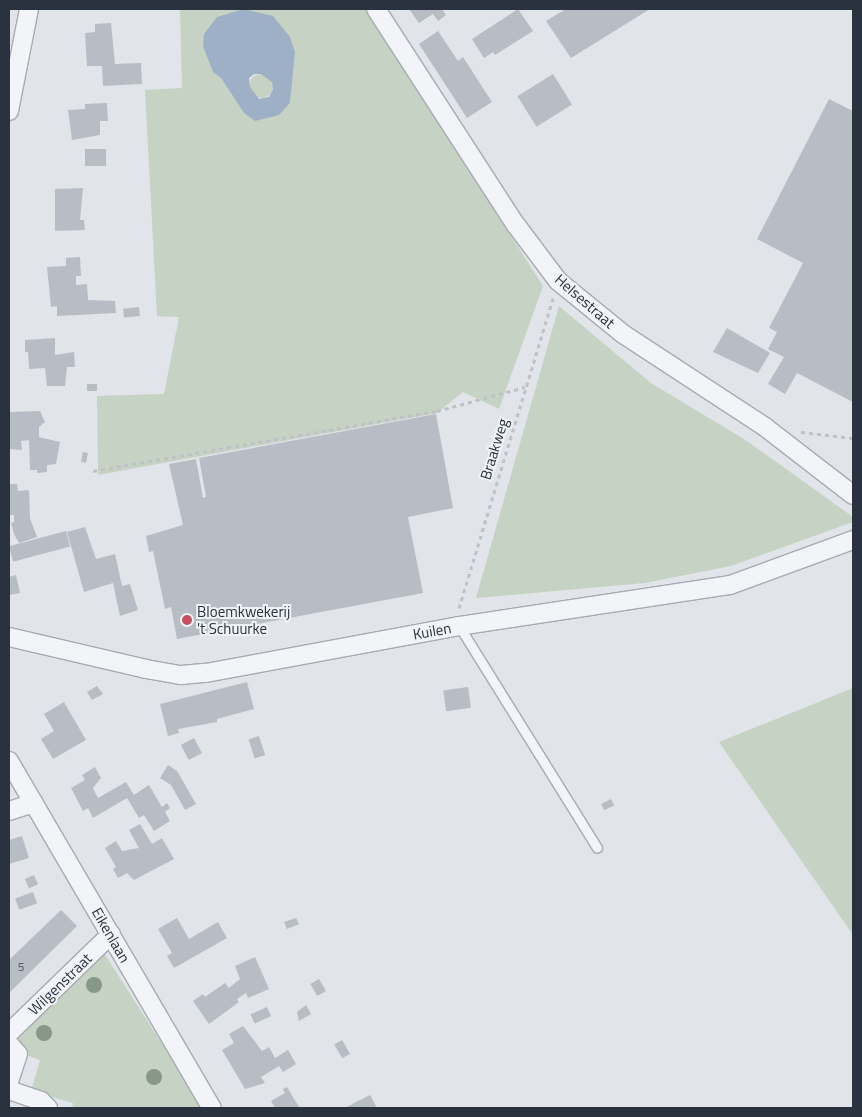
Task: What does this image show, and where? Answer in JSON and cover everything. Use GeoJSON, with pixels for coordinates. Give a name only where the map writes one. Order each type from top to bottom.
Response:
{"type":"FeatureCollection","features":[{"type":"Feature","properties":{"kind":"street"},"geometry":{"type":"LineString","coordinates":[[9,111],[16,36],[29,9]]}},
{"type":"Feature","properties":{"kind":"street","name":"Helsestraat"},"geometry":{"type":"LineString","coordinates":[[376,9],[516,225],[558,281],[624,334],[765,427],[853,495]]}},
{"type":"Feature","properties":{"kind":"street","name":"Kuilen"},"geometry":{"type":"LineString","coordinates":[[9,637],[180,675],[206,673],[460,626],[730,584],[853,540]]}},
{"type":"Feature","properties":{"kind":"street","name":"Eikenlaan"},"geometry":{"type":"LineString","coordinates":[[9,761],[212,1108]]}},
{"type":"Feature","properties":{"kind":"street"},"geometry":{"type":"LineString","coordinates":[[9,811],[34,803]]}},
{"type":"Feature","properties":{"kind":"street","name":"Wilgenstraat"},"geometry":{"type":"LineString","coordinates":[[9,1034],[110,934]]}},
{"type":"Feature","properties":{"kind":"street"},"geometry":{"type":"LineString","coordinates":[[9,1044],[18,1054],[9,1082]]}},
{"type":"Feature","properties":{"kind":"street"},"geometry":{"type":"LineString","coordinates":[[9,1090],[40,1101],[48,1108]]}},
{"type":"Feature","properties":{"kind":"lane"},"geometry":{"type":"LineString","coordinates":[[460,626],[597,848]]}},
{"type":"Feature","properties":{"kind":"path","name":"Braakweg"},"geometry":{"type":"LineString","coordinates":[[460,626],[458,603],[558,281]]}},
{"type":"Feature","properties":{"kind":"path"},"geometry":{"type":"LineString","coordinates":[[93,470],[437,411],[525,388]]}},
{"type":"Feature","properties":{"kind":"path"},"geometry":{"type":"LineString","coordinates":[[794,431],[853,438]]}},
{"type":"Feature","properties":{"kind":"green space"},"geometry":{"type":"Polygon","coordinates":[[[180,9],[367,9],[543,286],[499,409],[463,392],[437,413],[98,475],[97,396],[164,394],[179,317],[157,316],[145,90],[182,88],[180,9]],[[295,52],[221,78],[244,113],[279,115],[290,103],[295,52]]]}},
{"type":"Feature","properties":{"kind":"green space"},"geometry":{"type":"Polygon","coordinates":[[[261,74],[270,77],[273,86],[270,95],[261,98],[252,95],[249,86],[252,77],[261,74]]]}},
{"type":"Feature","properties":{"kind":"green space"},"geometry":{"type":"Polygon","coordinates":[[[559,306],[651,383],[747,441],[853,517],[853,522],[731,566],[645,583],[476,598],[559,306]]]}},
{"type":"Feature","properties":{"kind":"green space"},"geometry":{"type":"Polygon","coordinates":[[[853,688],[853,935],[719,742],[853,688]]]}},
{"type":"Feature","properties":{"kind":"green space"},"geometry":{"type":"Polygon","coordinates":[[[104,953],[203,1108],[72,1108],[73,1103],[31,1091],[40,1060],[9,1049],[9,1046],[104,953]]]}},
{"type":"Feature","properties":{"kind":"water"},"geometry":{"type":"Polygon","coordinates":[[[244,9],[273,16],[290,37],[295,52],[290,103],[279,115],[255,121],[244,113],[221,78],[213,72],[203,46],[204,34],[217,17],[244,9]],[[254,74],[249,78],[250,87],[259,99],[269,97],[273,89],[272,82],[261,74],[254,74]]]}},
{"type":"Feature","properties":{"kind":"building"},"geometry":{"type":"Polygon","coordinates":[[[409,9],[442,9],[446,15],[438,21],[433,14],[419,23],[409,9]]]}},
{"type":"Feature","properties":{"kind":"building"},"geometry":{"type":"Polygon","coordinates":[[[518,9],[533,31],[495,55],[493,52],[484,58],[472,39],[518,9]]]}},
{"type":"Feature","properties":{"kind":"building"},"geometry":{"type":"Polygon","coordinates":[[[566,9],[650,9],[571,58],[546,21],[566,9]]]}},
{"type":"Feature","properties":{"kind":"building"},"geometry":{"type":"Polygon","coordinates":[[[111,23],[115,64],[141,63],[142,84],[103,86],[102,66],[87,66],[85,33],[95,32],[95,24],[111,23]]]}},
{"type":"Feature","properties":{"kind":"building"},"geometry":{"type":"Polygon","coordinates":[[[438,31],[458,61],[463,57],[492,102],[467,118],[419,44],[438,31]]]}},
{"type":"Feature","properties":{"kind":"building"},"geometry":{"type":"Polygon","coordinates":[[[553,74],[572,105],[536,127],[517,96],[553,74]]]}},
{"type":"Feature","properties":{"kind":"building"},"geometry":{"type":"Polygon","coordinates":[[[829,99],[853,111],[853,402],[797,373],[785,394],[768,384],[784,357],[768,349],[777,332],[769,328],[803,263],[757,239],[829,99]]]}},
{"type":"Feature","properties":{"kind":"building"},"geometry":{"type":"Polygon","coordinates":[[[107,103],[108,121],[100,121],[100,135],[72,140],[68,110],[85,109],[85,104],[107,103]]]}},
{"type":"Feature","properties":{"kind":"building"},"geometry":{"type":"Polygon","coordinates":[[[85,149],[106,149],[106,166],[85,166],[85,149]]]}},
{"type":"Feature","properties":{"kind":"building"},"geometry":{"type":"Polygon","coordinates":[[[83,188],[80,220],[84,220],[85,230],[55,231],[55,189],[83,188]]]}},
{"type":"Feature","properties":{"kind":"building"},"geometry":{"type":"Polygon","coordinates":[[[80,257],[81,276],[76,276],[76,285],[87,284],[88,300],[115,301],[116,313],[57,316],[57,306],[51,307],[47,267],[66,266],[66,258],[80,257]]]}},
{"type":"Feature","properties":{"kind":"building"},"geometry":{"type":"Polygon","coordinates":[[[139,307],[140,316],[124,318],[123,309],[139,307]]]}},
{"type":"Feature","properties":{"kind":"building"},"geometry":{"type":"Polygon","coordinates":[[[727,328],[770,353],[758,373],[713,352],[727,328]]]}},
{"type":"Feature","properties":{"kind":"building"},"geometry":{"type":"Polygon","coordinates":[[[55,338],[55,355],[74,352],[75,367],[67,367],[65,386],[47,386],[45,368],[29,369],[28,352],[25,352],[25,340],[55,338]]]}},
{"type":"Feature","properties":{"kind":"building"},"geometry":{"type":"Polygon","coordinates":[[[87,384],[97,384],[97,391],[87,391],[87,384]]]}},
{"type":"Feature","properties":{"kind":"building"},"geometry":{"type":"Polygon","coordinates":[[[40,411],[45,422],[39,427],[39,437],[60,442],[56,464],[47,465],[47,472],[37,473],[37,470],[30,470],[29,440],[21,441],[22,450],[9,449],[9,412],[40,411]]]}},
{"type":"Feature","properties":{"kind":"building"},"geometry":{"type":"Polygon","coordinates":[[[436,414],[453,508],[408,517],[423,593],[177,639],[171,607],[165,609],[153,551],[149,552],[146,536],[183,525],[169,464],[196,459],[203,498],[206,497],[199,458],[436,414]]]}},
{"type":"Feature","properties":{"kind":"building"},"geometry":{"type":"Polygon","coordinates":[[[83,452],[88,453],[86,463],[81,462],[83,452]]]}},
{"type":"Feature","properties":{"kind":"building"},"geometry":{"type":"Polygon","coordinates":[[[9,484],[17,484],[18,491],[29,490],[30,518],[37,537],[19,543],[14,534],[11,523],[14,522],[14,515],[9,515],[9,484]]]}},
{"type":"Feature","properties":{"kind":"building"},"geometry":{"type":"Polygon","coordinates":[[[85,527],[96,559],[115,554],[122,586],[130,584],[138,610],[120,616],[113,583],[84,592],[67,532],[85,527]]]}},
{"type":"Feature","properties":{"kind":"building"},"geometry":{"type":"Polygon","coordinates":[[[66,531],[70,546],[13,562],[9,546],[66,531]]]}},
{"type":"Feature","properties":{"kind":"building"},"geometry":{"type":"Polygon","coordinates":[[[16,575],[20,593],[9,595],[9,577],[16,575]]]}},
{"type":"Feature","properties":{"kind":"building"},"geometry":{"type":"Polygon","coordinates":[[[247,682],[254,709],[217,719],[217,722],[178,729],[179,733],[168,736],[160,704],[247,682]]]}},
{"type":"Feature","properties":{"kind":"building"},"geometry":{"type":"Polygon","coordinates":[[[97,686],[103,694],[92,700],[87,692],[97,686]]]}},
{"type":"Feature","properties":{"kind":"building"},"geometry":{"type":"Polygon","coordinates":[[[468,687],[471,708],[446,711],[443,690],[468,687]]]}},
{"type":"Feature","properties":{"kind":"building"},"geometry":{"type":"Polygon","coordinates":[[[64,702],[86,740],[53,759],[41,739],[54,731],[44,714],[64,702]]]}},
{"type":"Feature","properties":{"kind":"building"},"geometry":{"type":"Polygon","coordinates":[[[259,736],[265,755],[255,758],[249,739],[259,736]]]}},
{"type":"Feature","properties":{"kind":"building"},"geometry":{"type":"Polygon","coordinates":[[[194,738],[202,753],[189,760],[181,745],[194,738]]]}},
{"type":"Feature","properties":{"kind":"building"},"geometry":{"type":"Polygon","coordinates":[[[168,765],[177,771],[196,804],[185,810],[171,785],[160,778],[168,765]]]}},
{"type":"Feature","properties":{"kind":"building"},"geometry":{"type":"Polygon","coordinates":[[[95,767],[101,778],[93,788],[98,798],[126,782],[134,795],[149,785],[162,807],[167,803],[170,808],[165,812],[170,821],[154,831],[144,815],[139,818],[127,798],[93,818],[88,808],[83,811],[71,788],[85,780],[82,775],[95,767]]]}},
{"type":"Feature","properties":{"kind":"building"},"geometry":{"type":"Polygon","coordinates":[[[611,799],[614,805],[604,810],[601,804],[611,799]]]}},
{"type":"Feature","properties":{"kind":"building"},"geometry":{"type":"Polygon","coordinates":[[[140,824],[152,844],[162,838],[174,859],[134,880],[127,873],[118,878],[113,869],[116,867],[105,848],[116,841],[122,851],[139,848],[129,830],[140,824]]]}},
{"type":"Feature","properties":{"kind":"building"},"geometry":{"type":"Polygon","coordinates":[[[22,836],[29,858],[9,864],[9,840],[22,836]]]}},
{"type":"Feature","properties":{"kind":"building"},"geometry":{"type":"Polygon","coordinates":[[[34,875],[38,884],[29,888],[25,879],[34,875]]]}},
{"type":"Feature","properties":{"kind":"building"},"geometry":{"type":"Polygon","coordinates":[[[33,892],[37,903],[19,910],[15,898],[33,892]]]}},
{"type":"Feature","properties":{"kind":"building"},"geometry":{"type":"Polygon","coordinates":[[[61,910],[77,926],[9,993],[9,960],[61,910]]]}},
{"type":"Feature","properties":{"kind":"building"},"geometry":{"type":"Polygon","coordinates":[[[177,918],[189,939],[218,922],[227,938],[174,968],[167,956],[172,953],[158,929],[177,918]]]}},
{"type":"Feature","properties":{"kind":"building"},"geometry":{"type":"Polygon","coordinates":[[[296,918],[299,924],[287,929],[284,922],[296,918]]]}},
{"type":"Feature","properties":{"kind":"building"},"geometry":{"type":"Polygon","coordinates":[[[255,957],[269,989],[248,998],[246,993],[237,999],[239,1002],[209,1024],[193,1001],[203,994],[205,997],[225,983],[229,988],[240,979],[235,966],[255,957]]]}},
{"type":"Feature","properties":{"kind":"building"},"geometry":{"type":"Polygon","coordinates":[[[319,979],[326,991],[317,996],[310,984],[319,979]]]}},
{"type":"Feature","properties":{"kind":"building"},"geometry":{"type":"Polygon","coordinates":[[[306,1005],[311,1014],[299,1021],[297,1012],[306,1005]]]}},
{"type":"Feature","properties":{"kind":"building"},"geometry":{"type":"Polygon","coordinates":[[[267,1007],[271,1016],[255,1023],[251,1014],[267,1007]]]}},
{"type":"Feature","properties":{"kind":"building"},"geometry":{"type":"Polygon","coordinates":[[[243,1026],[262,1051],[269,1047],[275,1058],[288,1050],[296,1064],[283,1072],[279,1066],[261,1077],[265,1083],[245,1089],[222,1050],[234,1043],[229,1034],[243,1026]]]}},
{"type":"Feature","properties":{"kind":"building"},"geometry":{"type":"Polygon","coordinates":[[[342,1040],[350,1054],[342,1058],[334,1044],[342,1040]]]}},
{"type":"Feature","properties":{"kind":"building"},"geometry":{"type":"Polygon","coordinates":[[[287,1087],[300,1108],[275,1108],[271,1101],[285,1093],[283,1089],[287,1087]]]}},
{"type":"Feature","properties":{"kind":"building"},"geometry":{"type":"Polygon","coordinates":[[[370,1095],[377,1108],[345,1108],[356,1102],[370,1095]]]}},
{"type":"Feature","properties":{"kind":"place","name":"Bloemkwekerij 't Schuurke"},"geometry":{"type":"Point","coordinates":[187,620]}}]}
